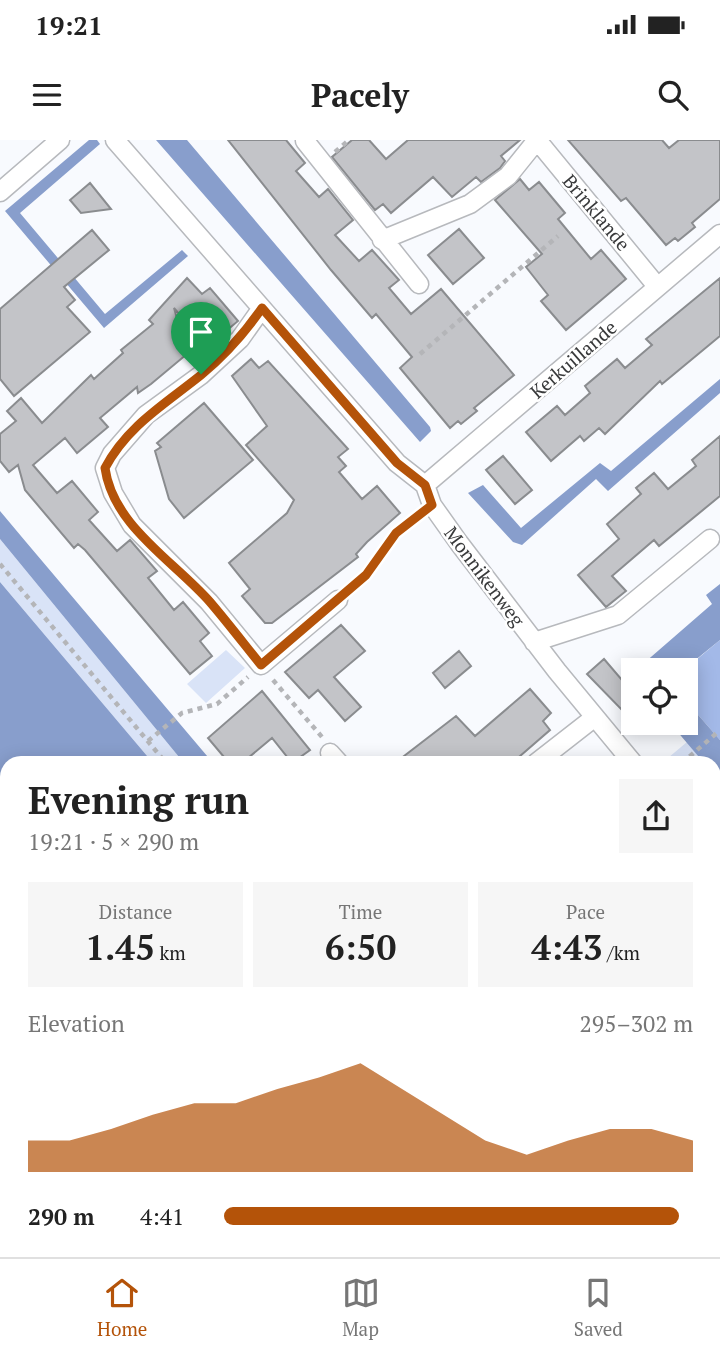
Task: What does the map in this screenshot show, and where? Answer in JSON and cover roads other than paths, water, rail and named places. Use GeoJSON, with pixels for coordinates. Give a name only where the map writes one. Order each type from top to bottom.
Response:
{"type":"FeatureCollection","features":[{"type":"Feature","properties":{"kind":"street"},"geometry":{"type":"LineString","coordinates":[[0,192],[60,140]]}},
{"type":"Feature","properties":{"kind":"street"},"geometry":{"type":"LineString","coordinates":[[115,140],[397,463],[425,485]]}},
{"type":"Feature","properties":{"kind":"street"},"geometry":{"type":"LineString","coordinates":[[382,240],[470,204],[508,176],[537,140]]}},
{"type":"Feature","properties":{"kind":"street","name":"Brinklande"},"geometry":{"type":"LineString","coordinates":[[537,140],[656,285]]}},
{"type":"Feature","properties":{"kind":"street"},"geometry":{"type":"LineString","coordinates":[[305,141],[331,170],[382,240],[419,284]]}},
{"type":"Feature","properties":{"kind":"street","name":"Kerkuillande"},"geometry":{"type":"LineString","coordinates":[[425,485],[559,373],[656,285],[720,234]]}},
{"type":"Feature","properties":{"kind":"street"},"geometry":{"type":"LineString","coordinates":[[262,308],[240,339],[201,374],[146,415],[113,454],[105,468],[113,493],[132,525],[209,601],[261,665],[338,600]]}},
{"type":"Feature","properties":{"kind":"street","name":"Monnikenweg"},"geometry":{"type":"LineString","coordinates":[[425,485],[432,505],[534,642],[627,756]]}},
{"type":"Feature","properties":{"kind":"street"},"geometry":{"type":"LineString","coordinates":[[534,642],[618,615],[716,534]]}},
{"type":"Feature","properties":{"kind":"street"},"geometry":{"type":"LineString","coordinates":[[545,756],[595,718]]}}]}
